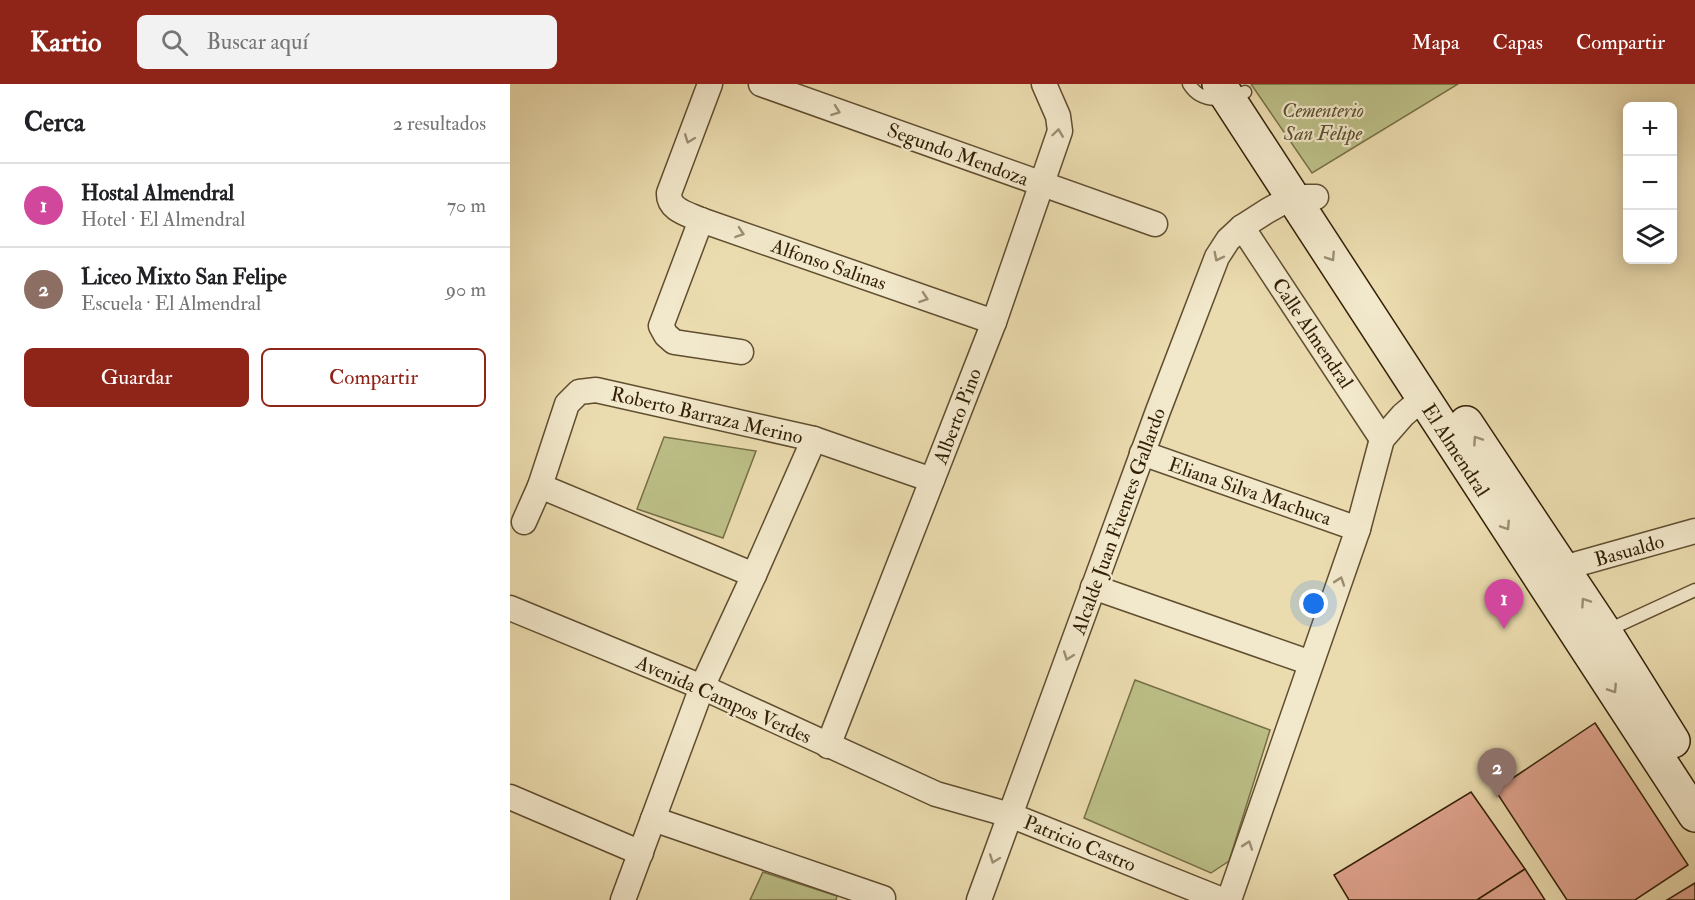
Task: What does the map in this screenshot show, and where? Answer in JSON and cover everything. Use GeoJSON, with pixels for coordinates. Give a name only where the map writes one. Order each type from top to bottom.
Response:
{"type":"FeatureCollection","features":[{"type":"Feature","properties":{"kind":"main road","name":"El Almendral"},"geometry":{"type":"LineString","coordinates":[[1233,90],[1304,197],[1563,568],[1695,776]]}},
{"type":"Feature","properties":{"kind":"main road","name":"El Almendral"},"geometry":{"type":"LineString","coordinates":[[1304,197],[1423,398],[1695,815]]}},
{"type":"Feature","properties":{"kind":"street","name":"Alfonso Salinas"},"geometry":{"type":"LineString","coordinates":[[710,84],[669,193],[669,200],[675,208],[701,220],[994,322]]}},
{"type":"Feature","properties":{"kind":"street","name":"Segundo Mendoza"},"geometry":{"type":"LineString","coordinates":[[761,84],[1155,224]]}},
{"type":"Feature","properties":{"kind":"street","name":"Alberto Pino"},"geometry":{"type":"LineString","coordinates":[[828,746],[994,322],[1043,184],[1060,131],[1058,116],[1044,84]]}},
{"type":"Feature","properties":{"kind":"street","name":"Alcalde Juan Fuentes Gallardo"},"geometry":{"type":"LineString","coordinates":[[979,900],[1142,453],[1217,257],[1228,240],[1242,227],[1304,197]]}},
{"type":"Feature","properties":{"kind":"street"},"geometry":{"type":"LineString","coordinates":[[701,220],[661,326],[674,342],[741,352]]}},
{"type":"Feature","properties":{"kind":"street","name":"Calle Almendral"},"geometry":{"type":"LineString","coordinates":[[1242,227],[1382,439]]}},
{"type":"Feature","properties":{"kind":"street","name":"Roberto Barraza Merino"},"geometry":{"type":"LineString","coordinates":[[524,522],[540,486],[567,404],[579,392],[596,390],[814,439],[932,480]]}},
{"type":"Feature","properties":{"kind":"street"},"geometry":{"type":"LineString","coordinates":[[1229,900],[1358,529],[1382,439],[1403,415],[1423,398]]}},
{"type":"Feature","properties":{"kind":"street"},"geometry":{"type":"LineString","coordinates":[[623,900],[702,687],[814,439]]}},
{"type":"Feature","properties":{"kind":"street","name":"Eliana Silva Machuca"},"geometry":{"type":"LineString","coordinates":[[1142,453],[1358,529]]}},
{"type":"Feature","properties":{"kind":"street"},"geometry":{"type":"LineString","coordinates":[[540,486],[754,575]]}},
{"type":"Feature","properties":{"kind":"street","name":"Basualdo"},"geometry":{"type":"LineString","coordinates":[[1563,568],[1695,531]]}},
{"type":"Feature","properties":{"kind":"street"},"geometry":{"type":"LineString","coordinates":[[1093,587],[1311,663]]}},
{"type":"Feature","properties":{"kind":"street","name":"Avenida Campos Verdes"},"geometry":{"type":"LineString","coordinates":[[510,608],[702,687],[936,794]]}},
{"type":"Feature","properties":{"kind":"street","name":"Patricio Castro"},"geometry":{"type":"LineString","coordinates":[[936,794],[1010,815],[1222,900]]}},
{"type":"Feature","properties":{"kind":"street"},"geometry":{"type":"LineString","coordinates":[[510,797],[641,853]]}},
{"type":"Feature","properties":{"kind":"street"},"geometry":{"type":"LineString","coordinates":[[653,819],[851,894],[883,898]]}},
{"type":"Feature","properties":{"kind":"lane"},"geometry":{"type":"LineString","coordinates":[[1189,84],[1193,90],[1215,100],[1233,90]]}},
{"type":"Feature","properties":{"kind":"lane"},"geometry":{"type":"LineString","coordinates":[[1605,632],[1695,590]]}},
{"type":"Feature","properties":{"kind":"green space","name":"Cementerio San Felipe"},"geometry":{"type":"Polygon","coordinates":[[[1251,84],[1458,84],[1312,173],[1251,84]]]}},
{"type":"Feature","properties":{"kind":"green space"},"geometry":{"type":"Polygon","coordinates":[[[664,437],[756,451],[723,538],[637,509],[664,437]]]}},
{"type":"Feature","properties":{"kind":"green space"},"geometry":{"type":"Polygon","coordinates":[[[1135,680],[1270,730],[1229,861],[1211,873],[1084,818],[1135,680]]]}},
{"type":"Feature","properties":{"kind":"green space"},"geometry":{"type":"Polygon","coordinates":[[[763,872],[837,896],[836,900],[750,900],[763,872]]]}},
{"type":"Feature","properties":{"kind":"building"},"geometry":{"type":"Polygon","coordinates":[[[1595,723],[1688,865],[1635,900],[1567,900],[1495,790],[1595,723]]]}},
{"type":"Feature","properties":{"kind":"building"},"geometry":{"type":"Polygon","coordinates":[[[1471,792],[1525,869],[1477,900],[1349,900],[1334,875],[1471,792]]]}},
{"type":"Feature","properties":{"kind":"building"},"geometry":{"type":"Polygon","coordinates":[[[1525,869],[1545,900],[1477,900],[1525,869]]]}},
{"type":"Feature","properties":{"kind":"building"},"geometry":{"type":"Polygon","coordinates":[[[1695,883],[1695,900],[1667,900],[1695,883]]]}},
{"type":"Feature","properties":{"kind":"place","name":"Hostal Almendral"},"geometry":{"type":"Point","coordinates":[1504,629]}},
{"type":"Feature","properties":{"kind":"place","name":"Liceo Mixto San Felipe"},"geometry":{"type":"Point","coordinates":[1497,798]}}]}
